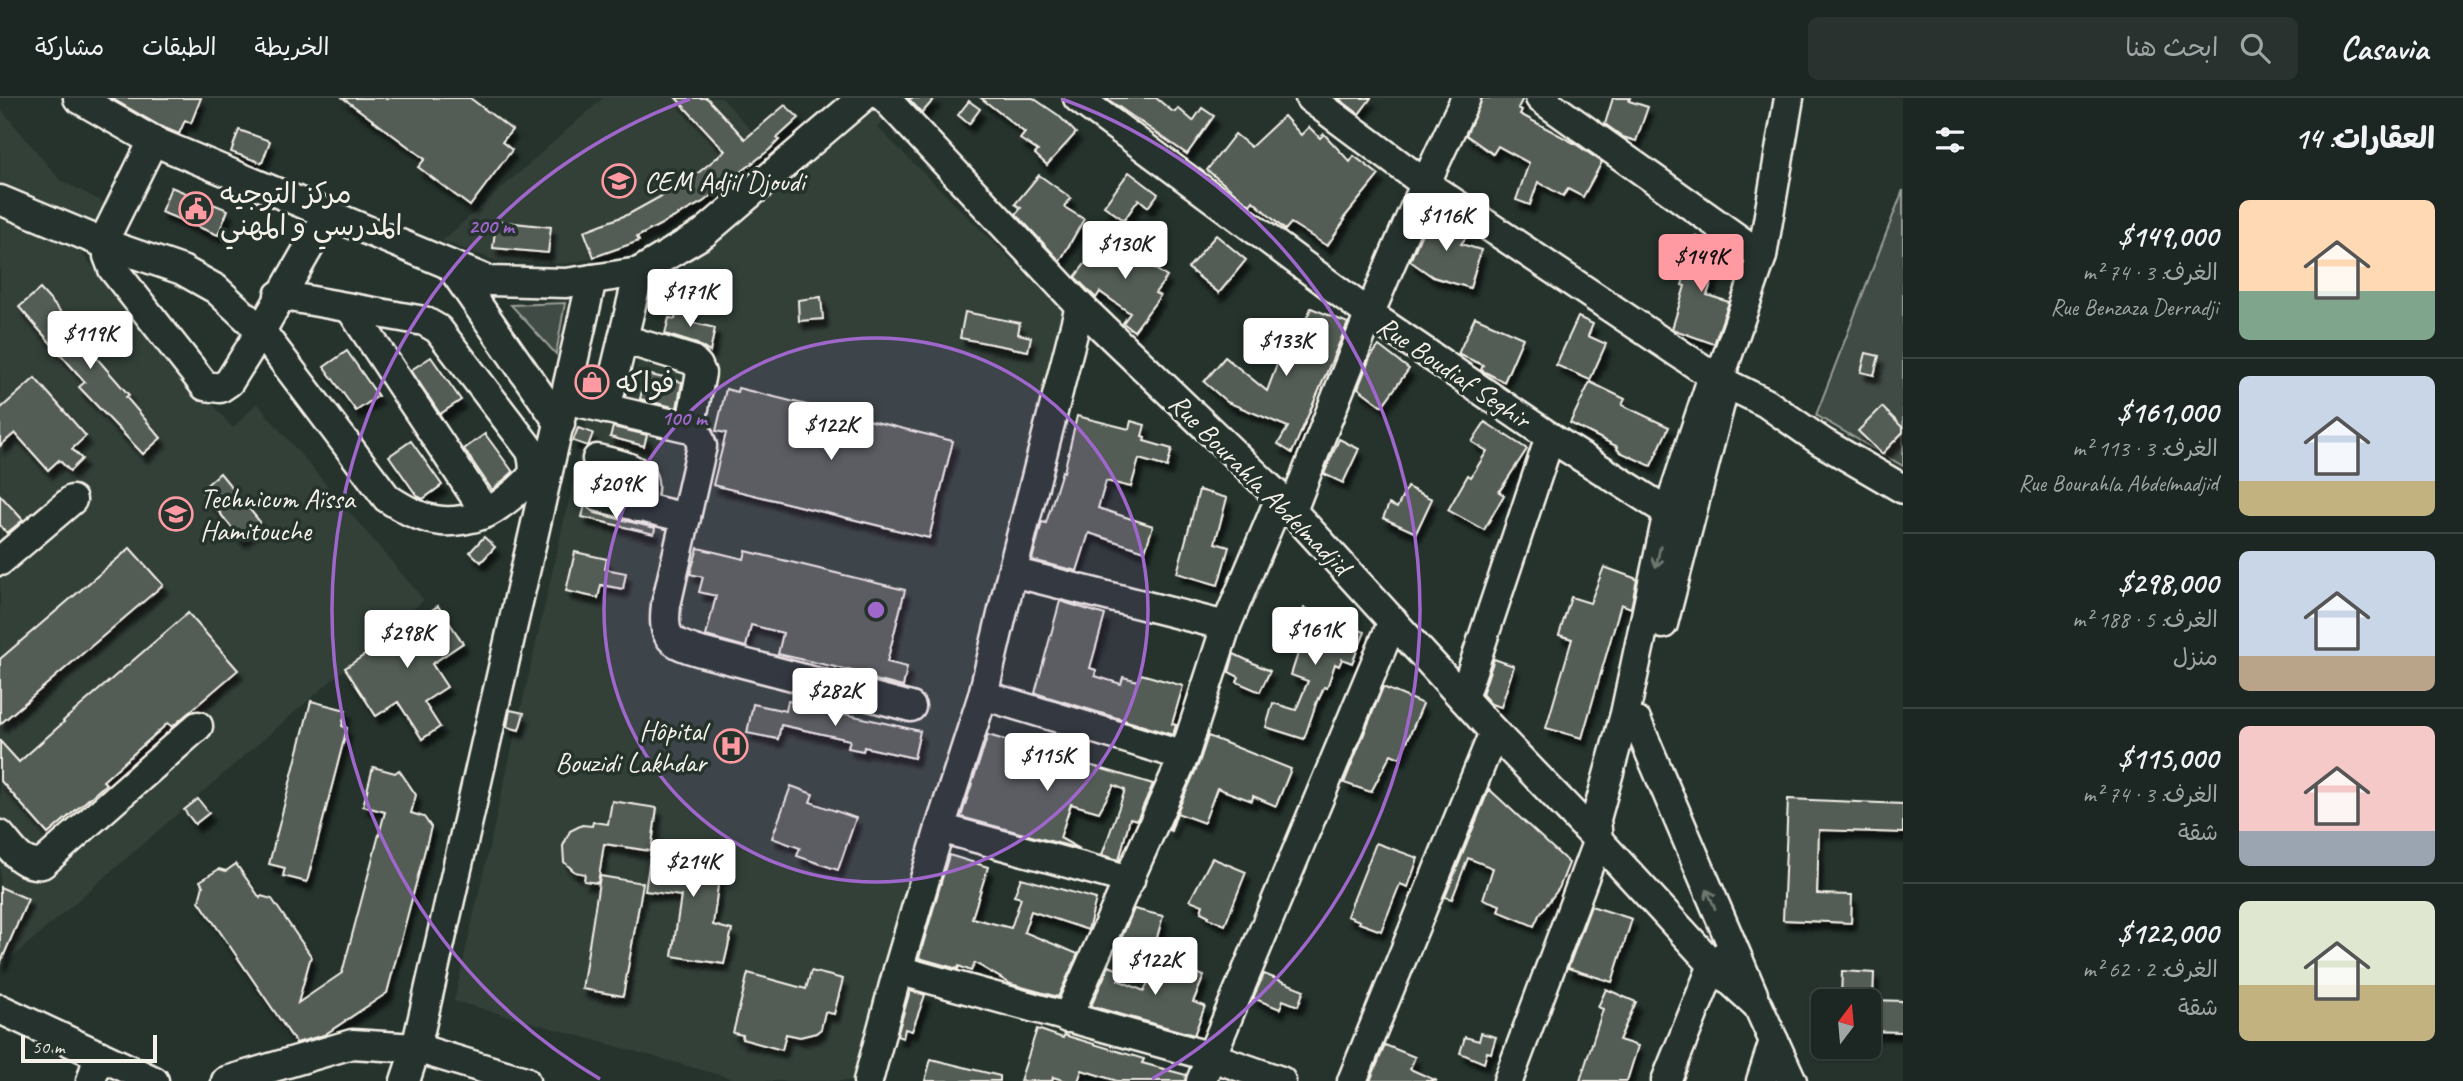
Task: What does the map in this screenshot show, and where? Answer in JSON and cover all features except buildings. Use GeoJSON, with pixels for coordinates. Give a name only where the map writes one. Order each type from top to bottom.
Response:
{"type":"FeatureCollection","features":[{"type":"Feature","properties":{"kind":"street"},"geometry":{"type":"LineString","coordinates":[[78,98],[153,141],[489,281],[566,283],[639,272],[704,233],[862,98]]}},
{"type":"Feature","properties":{"kind":"street","name":"Rue Bourahla Abdelmadjid"},"geometry":{"type":"LineString","coordinates":[[886,98],[1080,306],[1286,504],[1493,732],[1598,840],[1723,957],[1758,1006],[1774,1041]]}},
{"type":"Feature","properties":{"kind":"street","name":"Rue Boudiaf Seghir"},"geometry":{"type":"LineString","coordinates":[[1078,98],[1368,314],[1550,437],[1668,512]]}},
{"type":"Feature","properties":{"kind":"street"},"geometry":{"type":"LineString","coordinates":[[1310,98],[1424,183],[1719,380],[1766,403],[1822,442],[1903,489]]}},
{"type":"Feature","properties":{"kind":"street"},"geometry":{"type":"LineString","coordinates":[[1067,1018],[1184,756],[1226,626],[1286,504],[1424,183],[1466,98]]}},
{"type":"Feature","properties":{"kind":"street"},"geometry":{"type":"LineString","coordinates":[[1540,98],[1762,256]]}},
{"type":"Feature","properties":{"kind":"street"},"geometry":{"type":"LineString","coordinates":[[1508,1081],[1598,840],[1609,827],[1723,392],[1719,380],[1762,256],[1789,98]]}},
{"type":"Feature","properties":{"kind":"street"},"geometry":{"type":"LineString","coordinates":[[153,141],[108,232],[106,244],[113,269],[205,386],[220,388],[229,382],[328,214]]}},
{"type":"Feature","properties":{"kind":"street"},"geometry":{"type":"LineString","coordinates":[[0,200],[106,244],[182,270],[216,289],[261,331],[387,498],[403,509],[424,518],[461,520],[486,513],[529,481],[533,472],[531,452],[438,329],[424,321],[279,295]]}},
{"type":"Feature","properties":{"kind":"street"},"geometry":{"type":"LineString","coordinates":[[450,265],[563,412]]}},
{"type":"Feature","properties":{"kind":"street"},"geometry":{"type":"LineString","coordinates":[[606,409],[639,272]]}},
{"type":"Feature","properties":{"kind":"street"},"geometry":{"type":"LineString","coordinates":[[405,1081],[416,1048],[592,279]]}},
{"type":"Feature","properties":{"kind":"street"},"geometry":{"type":"LineString","coordinates":[[869,1081],[898,970],[983,695],[1080,306]]}},
{"type":"Feature","properties":{"kind":"street"},"geometry":{"type":"LineString","coordinates":[[350,308],[486,513]]}},
{"type":"Feature","properties":{"kind":"street"},"geometry":{"type":"LineString","coordinates":[[623,339],[692,360],[698,366],[701,373],[691,428]]}},
{"type":"Feature","properties":{"kind":"street"},"geometry":{"type":"LineString","coordinates":[[1598,840],[1596,819],[1625,714],[1668,512],[1710,384],[1719,380]]}},
{"type":"Feature","properties":{"kind":"street"},"geometry":{"type":"LineString","coordinates":[[563,412],[606,409],[691,428],[698,435],[702,446],[666,605],[664,627],[670,639],[692,650],[911,707]]}},
{"type":"Feature","properties":{"kind":"street"},"geometry":{"type":"LineString","coordinates":[[1463,698],[1550,437]]}},
{"type":"Feature","properties":{"kind":"street"},"geometry":{"type":"LineString","coordinates":[[597,459],[635,470],[641,476],[643,484],[638,507]]}},
{"type":"Feature","properties":{"kind":"street"},"geometry":{"type":"LineString","coordinates":[[598,497],[686,518]]}},
{"type":"Feature","properties":{"kind":"street"},"geometry":{"type":"LineString","coordinates":[[0,561],[72,500]]}},
{"type":"Feature","properties":{"kind":"street"},"geometry":{"type":"LineString","coordinates":[[1012,572],[1226,626]]}},
{"type":"Feature","properties":{"kind":"street"},"geometry":{"type":"LineString","coordinates":[[1207,1069],[1393,621]]}},
{"type":"Feature","properties":{"kind":"street"},"geometry":{"type":"LineString","coordinates":[[983,695],[1184,756]]}},
{"type":"Feature","properties":{"kind":"street"},"geometry":{"type":"LineString","coordinates":[[1637,722],[1723,957],[1666,1081]]}},
{"type":"Feature","properties":{"kind":"street"},"geometry":{"type":"LineString","coordinates":[[0,835],[22,860],[32,865],[42,864],[198,726]]}},
{"type":"Feature","properties":{"kind":"street"},"geometry":{"type":"LineString","coordinates":[[1352,1081],[1493,732]]}},
{"type":"Feature","properties":{"kind":"street"},"geometry":{"type":"LineString","coordinates":[[940,828],[1130,880]]}},
{"type":"Feature","properties":{"kind":"street"},"geometry":{"type":"LineString","coordinates":[[898,970],[1067,1018],[1207,1069],[1281,1081]]}},
{"type":"Feature","properties":{"kind":"street"},"geometry":{"type":"LineString","coordinates":[[0,1009],[95,1068],[154,1081]]}},
{"type":"Feature","properties":{"kind":"street"},"geometry":{"type":"LineString","coordinates":[[1774,1041],[1791,1080]]}},
{"type":"Feature","properties":{"kind":"street"},"geometry":{"type":"LineString","coordinates":[[1761,1081],[1774,1041]]}},
{"type":"Feature","properties":{"kind":"street"},"geometry":{"type":"LineString","coordinates":[[226,1081],[352,1044],[416,1048],[525,1081]]}},
{"type":"Feature","properties":{"kind":"shaded area","name":"CEM Adjil Djoudi"},"geometry":{"type":"Polygon","coordinates":[[[603,98],[722,98],[769,150],[689,212],[630,251],[564,264],[497,261],[442,241],[603,98]]]}},
{"type":"Feature","properties":{"kind":"shaded area","name":"Hôpital Bouzidi Lakhdar"},"geometry":{"type":"Polygon","coordinates":[[[872,102],[886,118],[877,127],[1070,318],[856,1081],[741,1081],[454,1001],[588,416],[623,424],[640,351],[658,355],[678,272],[872,102]]]}},
{"type":"Feature","properties":{"kind":"shaded area","name":"Technicum Aïssa Hamitouche"},"geometry":{"type":"Polygon","coordinates":[[[0,108],[60,180],[111,206],[82,254],[233,428],[257,403],[424,600],[0,968],[0,108]]]}},
{"type":"Feature","properties":{"kind":"shaded area"},"geometry":{"type":"Polygon","coordinates":[[[1903,190],[1903,466],[1816,415],[1903,190]]]}},
{"type":"Feature","properties":{"kind":"shaded area"},"geometry":{"type":"Polygon","coordinates":[[[565,303],[556,354],[511,305],[565,303]]]}},
{"type":"Feature","properties":{"kind":"place","name":"CEM Adjil Djoudi"},"geometry":{"type":"Point","coordinates":[619,181]}},
{"type":"Feature","properties":{"kind":"place","name":"مركز التوجيه المدرسي و المهني"},"geometry":{"type":"Point","coordinates":[196,209]}},
{"type":"Feature","properties":{"kind":"place","name":"فواكه"},"geometry":{"type":"Point","coordinates":[592,382]}},
{"type":"Feature","properties":{"kind":"place","name":"Technicum Aïssa Hamitouche"},"geometry":{"type":"Point","coordinates":[176,514]}},
{"type":"Feature","properties":{"kind":"place","name":"Hôpital Bouzidi Lakhdar"},"geometry":{"type":"Point","coordinates":[731,746]}}]}
